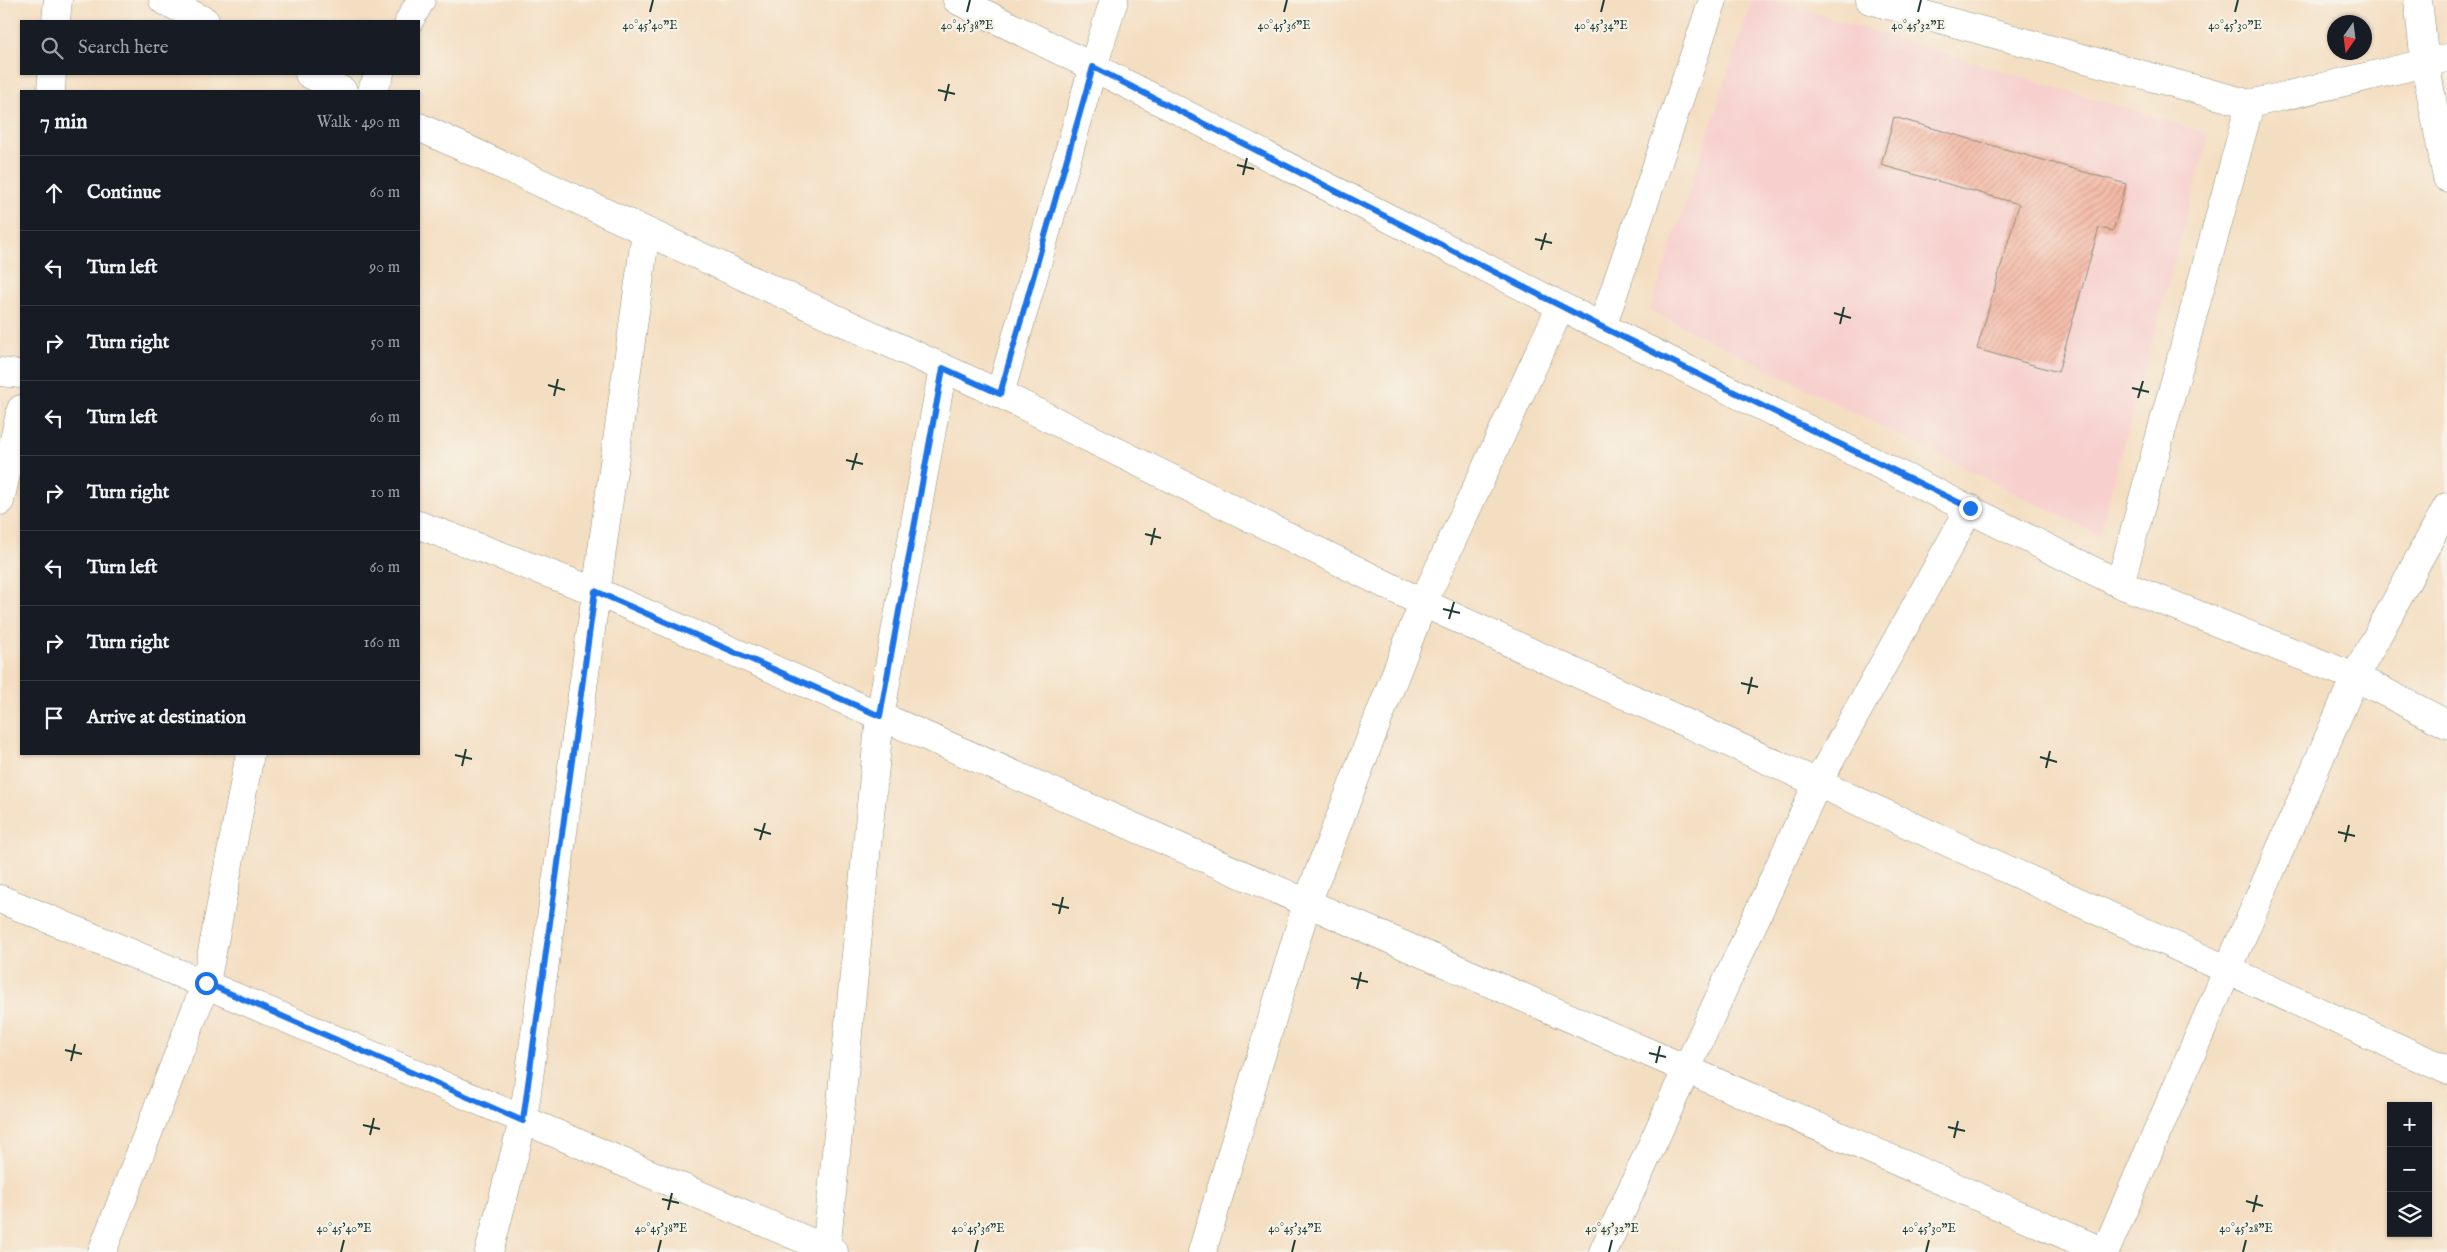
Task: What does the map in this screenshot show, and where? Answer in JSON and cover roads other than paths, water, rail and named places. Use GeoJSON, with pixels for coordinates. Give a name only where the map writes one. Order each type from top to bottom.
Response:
{"type":"FeatureCollection","features":[{"type":"Feature","properties":{"kind":"street"},"geometry":{"type":"LineString","coordinates":[[56,20],[58,0]]}},
{"type":"Feature","properties":{"kind":"street"},"geometry":{"type":"LineString","coordinates":[[163,0],[203,20]]}},
{"type":"Feature","properties":{"kind":"street"},"geometry":{"type":"LineString","coordinates":[[410,20],[420,0]]}},
{"type":"Feature","properties":{"kind":"street"},"geometry":{"type":"LineString","coordinates":[[957,0],[1093,67],[1602,327],[2120,584],[2355,678],[2447,724]]}},
{"type":"Feature","properties":{"kind":"street"},"geometry":{"type":"LineString","coordinates":[[1000,394],[1093,67],[1114,0]]}},
{"type":"Feature","properties":{"kind":"street"},"geometry":{"type":"LineString","coordinates":[[1602,327],[1713,0]]}},
{"type":"Feature","properties":{"kind":"street"},"geometry":{"type":"LineString","coordinates":[[1870,0],[2250,104],[2436,61]]}},
{"type":"Feature","properties":{"kind":"street"},"geometry":{"type":"LineString","coordinates":[[2418,0],[2436,61],[2447,178]]}},
{"type":"Feature","properties":{"kind":"street"},"geometry":{"type":"LineString","coordinates":[[51,90],[52,75]]}},
{"type":"Feature","properties":{"kind":"street"},"geometry":{"type":"LineString","coordinates":[[311,75],[341,90]]}},
{"type":"Feature","properties":{"kind":"street"},"geometry":{"type":"LineString","coordinates":[[372,90],[379,75]]}},
{"type":"Feature","properties":{"kind":"street"},"geometry":{"type":"LineString","coordinates":[[2120,584],[2250,104]]}},
{"type":"Feature","properties":{"kind":"street"},"geometry":{"type":"LineString","coordinates":[[420,127],[1000,394],[1423,603],[2447,1070]]}},
{"type":"Feature","properties":{"kind":"street"},"geometry":{"type":"LineString","coordinates":[[490,1252],[523,1121],[646,232]]}},
{"type":"Feature","properties":{"kind":"street"},"geometry":{"type":"LineString","coordinates":[[1202,1252],[1307,903],[1423,603],[1561,306]]}},
{"type":"Feature","properties":{"kind":"street"},"geometry":{"type":"LineString","coordinates":[[0,899],[206,983],[523,1121],[829,1251],[880,716],[943,368]]}},
{"type":"Feature","properties":{"kind":"street"},"geometry":{"type":"LineString","coordinates":[[0,372],[20,374]]}},
{"type":"Feature","properties":{"kind":"street"},"geometry":{"type":"LineString","coordinates":[[0,501],[20,413]]}},
{"type":"Feature","properties":{"kind":"street"},"geometry":{"type":"LineString","coordinates":[[420,525],[595,591],[2104,1252],[2355,678],[2447,507]]}},
{"type":"Feature","properties":{"kind":"street"},"geometry":{"type":"LineString","coordinates":[[1603,1252],[1817,784],[1970,508]]}},
{"type":"Feature","properties":{"kind":"street"},"geometry":{"type":"LineString","coordinates":[[102,1252],[206,983],[250,755]]}}]}
